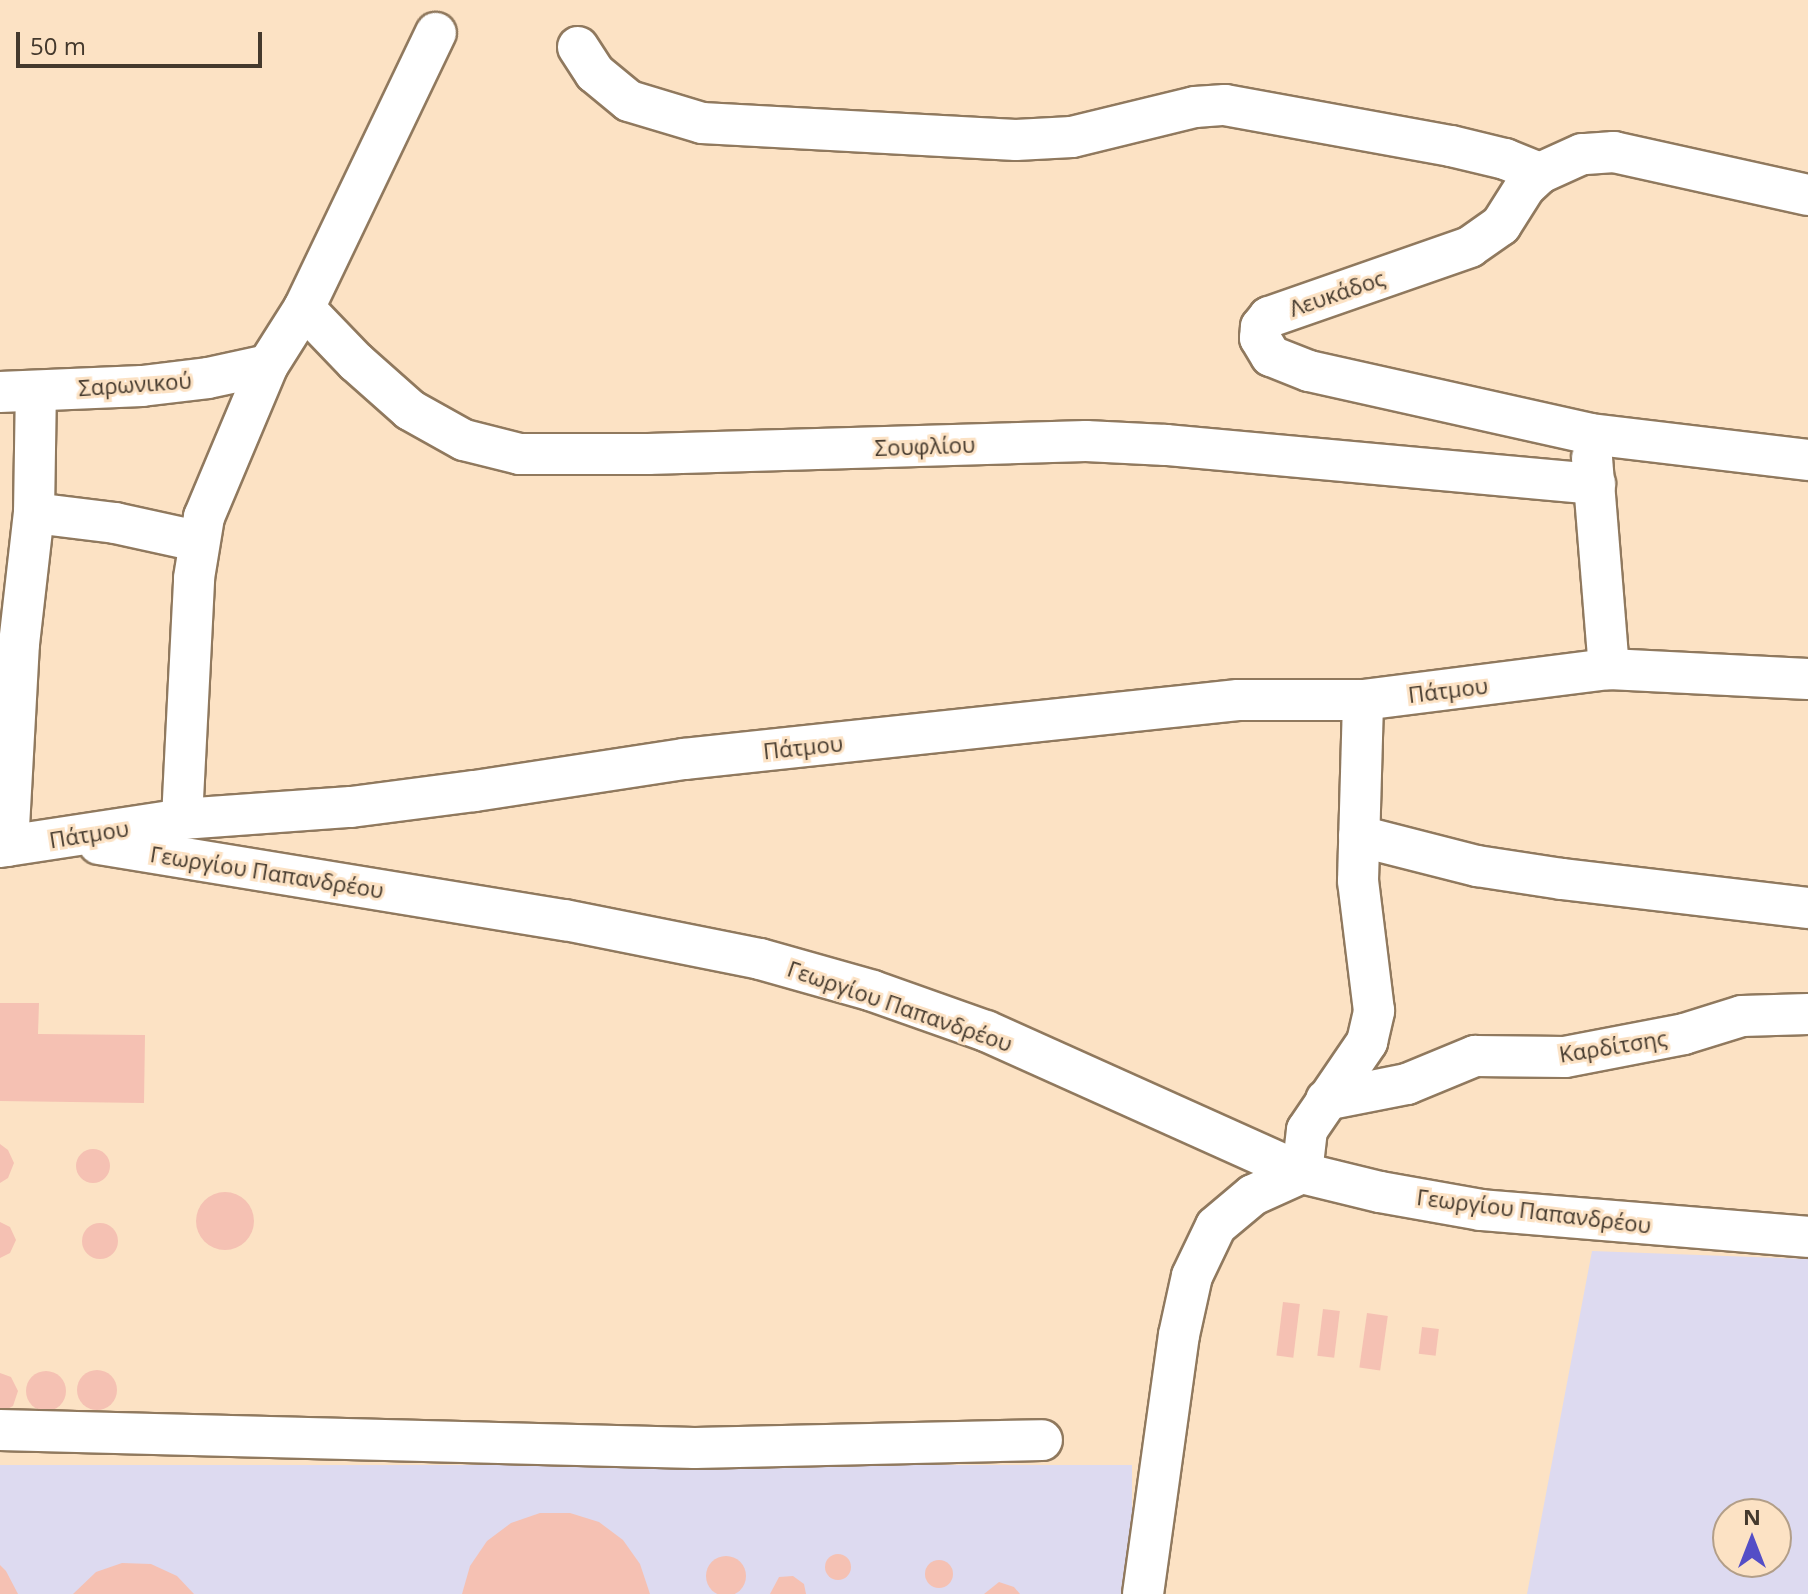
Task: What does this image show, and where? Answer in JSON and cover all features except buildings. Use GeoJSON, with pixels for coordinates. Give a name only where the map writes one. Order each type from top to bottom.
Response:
{"type":"FeatureCollection","features":[{"type":"Feature","properties":{"kind":"street"},"geometry":{"type":"LineString","coordinates":[[182,819],[197,541],[204,517],[268,365],[304,308],[436,33]]}},
{"type":"Feature","properties":{"kind":"street"},"geometry":{"type":"LineString","coordinates":[[578,47],[595,73],[629,101],[702,123],[1016,140],[1072,137],[1195,107],[1225,105],[1451,146],[1505,159],[1540,173]]}},
{"type":"Feature","properties":{"kind":"street","name":"Λευκάδος"},"geometry":{"type":"LineString","coordinates":[[1808,195],[1614,152],[1582,154],[1540,173],[1525,187],[1501,225],[1470,247],[1269,317],[1261,327],[1260,338],[1271,356],[1309,371],[1590,434],[1808,460]]}},
{"type":"Feature","properties":{"kind":"street","name":"Σουφλίου"},"geometry":{"type":"LineString","coordinates":[[304,308],[356,362],[410,410],[464,440],[520,454],[648,454],[1086,441],[1166,445],[1595,484]]}},
{"type":"Feature","properties":{"kind":"street","name":"Σαρωνικού"},"geometry":{"type":"LineString","coordinates":[[18,392],[155,384],[208,378],[268,365]]}},
{"type":"Feature","properties":{"kind":"street"},"geometry":{"type":"LineString","coordinates":[[4,847],[10,644],[34,513],[18,392]]}},
{"type":"Feature","properties":{"kind":"street"},"geometry":{"type":"LineString","coordinates":[[1590,434],[1609,669]]}},
{"type":"Feature","properties":{"kind":"street"},"geometry":{"type":"LineString","coordinates":[[34,513],[115,523],[197,541]]}},
{"type":"Feature","properties":{"kind":"street","name":"Πάτμου"},"geometry":{"type":"LineString","coordinates":[[4,847],[182,819],[351,807],[684,759],[1238,700],[1363,700],[1609,669],[1808,679]]}},
{"type":"Feature","properties":{"kind":"street"},"geometry":{"type":"LineString","coordinates":[[1143,1594],[1179,1335],[1192,1276],[1216,1226],[1253,1195],[1302,1173],[1307,1130],[1367,1042],[1374,1011],[1358,881],[1363,700]]}},
{"type":"Feature","properties":{"kind":"street"},"geometry":{"type":"LineString","coordinates":[[1359,836],[1477,866],[1808,908]]}},
{"type":"Feature","properties":{"kind":"street","name":"Γεωργίου Παπανδρέου"},"geometry":{"type":"LineString","coordinates":[[67,839],[565,920],[760,959],[873,991],[986,1031],[1302,1173],[1380,1192],[1481,1210],[1808,1237]]}},
{"type":"Feature","properties":{"kind":"street","name":"Καρδίτσης"},"geometry":{"type":"LineString","coordinates":[[1326,1100],[1407,1084],[1475,1056],[1565,1057],[1684,1034],[1742,1016],[1808,1014]]}},
{"type":"Feature","properties":{"kind":"street"},"geometry":{"type":"LineString","coordinates":[[0,1430],[695,1448],[1042,1440]]}},
{"type":"Feature","properties":{"kind":"shaded area"},"geometry":{"type":"Polygon","coordinates":[[[1592,1251],[1808,1259],[1808,1594],[1527,1594],[1592,1251]]]}},
{"type":"Feature","properties":{"kind":"shaded area"},"geometry":{"type":"Polygon","coordinates":[[[0,1465],[1132,1465],[1132,1594],[0,1594],[0,1465]]]}}]}
